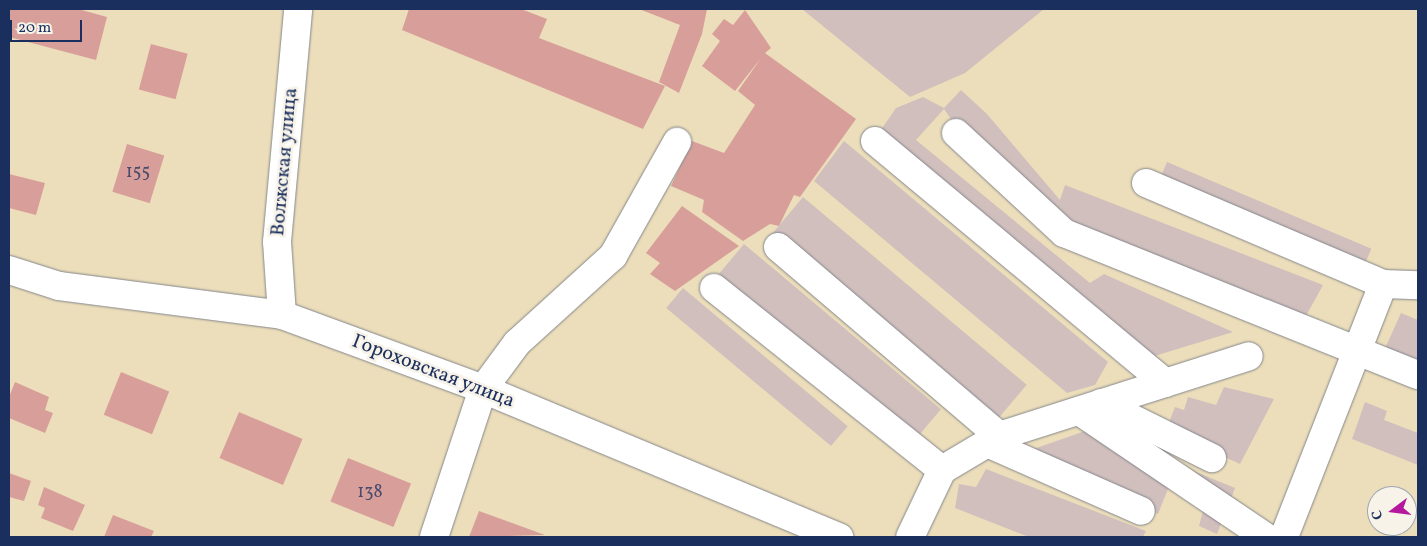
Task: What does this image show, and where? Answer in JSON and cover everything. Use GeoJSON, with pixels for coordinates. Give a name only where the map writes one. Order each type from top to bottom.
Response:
{"type":"FeatureCollection","features":[{"type":"Feature","properties":{"kind":"street","name":"Волжская улица"},"geometry":{"type":"LineString","coordinates":[[282,315],[277,242],[298,9]]}},
{"type":"Feature","properties":{"kind":"street"},"geometry":{"type":"LineString","coordinates":[[956,133],[1064,233],[1418,375]]}},
{"type":"Feature","properties":{"kind":"street"},"geometry":{"type":"LineString","coordinates":[[876,141],[1166,383]]}},
{"type":"Feature","properties":{"kind":"street"},"geometry":{"type":"LineString","coordinates":[[434,537],[483,389],[517,343],[613,256],[677,142]]}},
{"type":"Feature","properties":{"kind":"street"},"geometry":{"type":"LineString","coordinates":[[1146,183],[1383,284],[1418,285]]}},
{"type":"Feature","properties":{"kind":"street"},"geometry":{"type":"LineString","coordinates":[[778,247],[993,440],[1141,512]]}},
{"type":"Feature","properties":{"kind":"street","name":"Гороховская улица"},"geometry":{"type":"LineString","coordinates":[[9,270],[59,286],[282,315],[483,389],[839,537]]}},
{"type":"Feature","properties":{"kind":"street"},"geometry":{"type":"LineString","coordinates":[[1284,537],[1383,284]]}},
{"type":"Feature","properties":{"kind":"street"},"geometry":{"type":"LineString","coordinates":[[714,288],[942,470]]}},
{"type":"Feature","properties":{"kind":"street"},"geometry":{"type":"LineString","coordinates":[[910,537],[942,470],[993,440],[1249,356]]}},
{"type":"Feature","properties":{"kind":"street"},"geometry":{"type":"LineString","coordinates":[[1090,407],[1212,458]]}},
{"type":"Feature","properties":{"kind":"street"},"geometry":{"type":"LineString","coordinates":[[1090,407],[1266,537]]}},
{"type":"Feature","properties":{"kind":"shaded area"},"geometry":{"type":"Polygon","coordinates":[[[802,9],[1044,9],[965,73],[910,97],[802,9]]]}},
{"type":"Feature","properties":{"kind":"shaded area"},"geometry":{"type":"Polygon","coordinates":[[[961,90],[987,114],[1060,200],[1065,185],[1323,285],[1301,325],[1064,229],[965,139],[944,109],[916,140],[1090,283],[1104,274],[1233,332],[1148,358],[876,137],[896,108],[923,97],[944,108],[961,90]]]}},
{"type":"Feature","properties":{"kind":"shaded area"},"geometry":{"type":"Polygon","coordinates":[[[844,141],[1108,362],[1095,385],[1067,393],[814,181],[844,141]]]}},
{"type":"Feature","properties":{"kind":"shaded area"},"geometry":{"type":"Polygon","coordinates":[[[1167,162],[1371,249],[1359,277],[1155,191],[1167,162]]]}},
{"type":"Feature","properties":{"kind":"shaded area"},"geometry":{"type":"Polygon","coordinates":[[[803,197],[1027,385],[993,425],[770,237],[803,197]]]}},
{"type":"Feature","properties":{"kind":"shaded area"},"geometry":{"type":"Polygon","coordinates":[[[744,244],[941,409],[909,447],[712,282],[744,244]]]}},
{"type":"Feature","properties":{"kind":"shaded area"},"geometry":{"type":"Polygon","coordinates":[[[683,288],[848,426],[831,446],[666,308],[683,288]]]}},
{"type":"Feature","properties":{"kind":"shaded area"},"geometry":{"type":"Polygon","coordinates":[[[1401,313],[1418,320],[1418,370],[1382,355],[1401,313]]]}},
{"type":"Feature","properties":{"kind":"shaded area"},"geometry":{"type":"Polygon","coordinates":[[[1224,387],[1274,399],[1240,464],[1166,430],[1175,407],[1184,410],[1188,397],[1216,405],[1224,387]]]}},
{"type":"Feature","properties":{"kind":"shaded area"},"geometry":{"type":"Polygon","coordinates":[[[1365,402],[1387,411],[1384,420],[1418,433],[1418,465],[1352,439],[1365,402]]]}},
{"type":"Feature","properties":{"kind":"shaded area"},"geometry":{"type":"Polygon","coordinates":[[[1091,429],[1235,488],[1217,534],[1199,526],[1205,503],[1168,489],[1158,514],[1022,453],[1091,429]]]}},
{"type":"Feature","properties":{"kind":"shaded area"},"geometry":{"type":"Polygon","coordinates":[[[986,469],[1146,531],[1143,537],[1029,537],[955,508],[959,484],[976,487],[986,469]]]}},
{"type":"Feature","properties":{"kind":"building"},"geometry":{"type":"Polygon","coordinates":[[[9,9],[78,9],[107,17],[96,60],[9,37],[9,9]]]}},
{"type":"Feature","properties":{"kind":"building"},"geometry":{"type":"Polygon","coordinates":[[[409,9],[521,9],[547,19],[539,38],[665,86],[643,129],[402,30],[409,9]]]}},
{"type":"Feature","properties":{"kind":"building"},"geometry":{"type":"Polygon","coordinates":[[[639,9],[707,9],[702,34],[679,93],[659,82],[680,25],[639,9]]]}},
{"type":"Feature","properties":{"kind":"building"},"geometry":{"type":"Polygon","coordinates":[[[745,10],[771,48],[765,53],[856,119],[800,197],[794,195],[779,226],[770,224],[743,241],[702,212],[704,200],[671,186],[692,141],[724,153],[755,105],[738,91],[761,58],[735,91],[702,66],[720,41],[712,34],[724,19],[733,25],[745,10]]]}},
{"type":"Feature","properties":{"kind":"building"},"geometry":{"type":"Polygon","coordinates":[[[151,44],[188,54],[176,99],[139,89],[151,44]]]}},
{"type":"Feature","properties":{"kind":"building"},"geometry":{"type":"Polygon","coordinates":[[[127,144],[164,155],[150,203],[112,192],[127,144]]]}},
{"type":"Feature","properties":{"kind":"building"},"geometry":{"type":"Polygon","coordinates":[[[9,174],[45,183],[36,215],[9,208],[9,174]]]}},
{"type":"Feature","properties":{"kind":"building"},"geometry":{"type":"Polygon","coordinates":[[[682,206],[739,246],[675,291],[650,274],[660,263],[646,253],[682,206]]]}},
{"type":"Feature","properties":{"kind":"building"},"geometry":{"type":"Polygon","coordinates":[[[121,372],[169,391],[152,434],[104,415],[121,372]]]}},
{"type":"Feature","properties":{"kind":"building"},"geometry":{"type":"Polygon","coordinates":[[[15,382],[49,397],[45,410],[53,413],[45,433],[9,418],[9,397],[15,382]]]}},
{"type":"Feature","properties":{"kind":"building"},"geometry":{"type":"Polygon","coordinates":[[[239,412],[303,439],[283,485],[219,458],[239,412]]]}},
{"type":"Feature","properties":{"kind":"building"},"geometry":{"type":"Polygon","coordinates":[[[348,458],[411,483],[393,527],[330,502],[348,458]]]}},
{"type":"Feature","properties":{"kind":"building"},"geometry":{"type":"Polygon","coordinates":[[[9,473],[31,481],[24,501],[9,497],[9,473]]]}},
{"type":"Feature","properties":{"kind":"building"},"geometry":{"type":"Polygon","coordinates":[[[44,487],[85,505],[73,531],[41,518],[45,508],[38,505],[44,487]]]}},
{"type":"Feature","properties":{"kind":"building"},"geometry":{"type":"Polygon","coordinates":[[[479,511],[545,535],[469,537],[479,511]]]}},
{"type":"Feature","properties":{"kind":"building"},"geometry":{"type":"Polygon","coordinates":[[[113,515],[154,531],[151,537],[104,537],[113,515]]]}}]}
